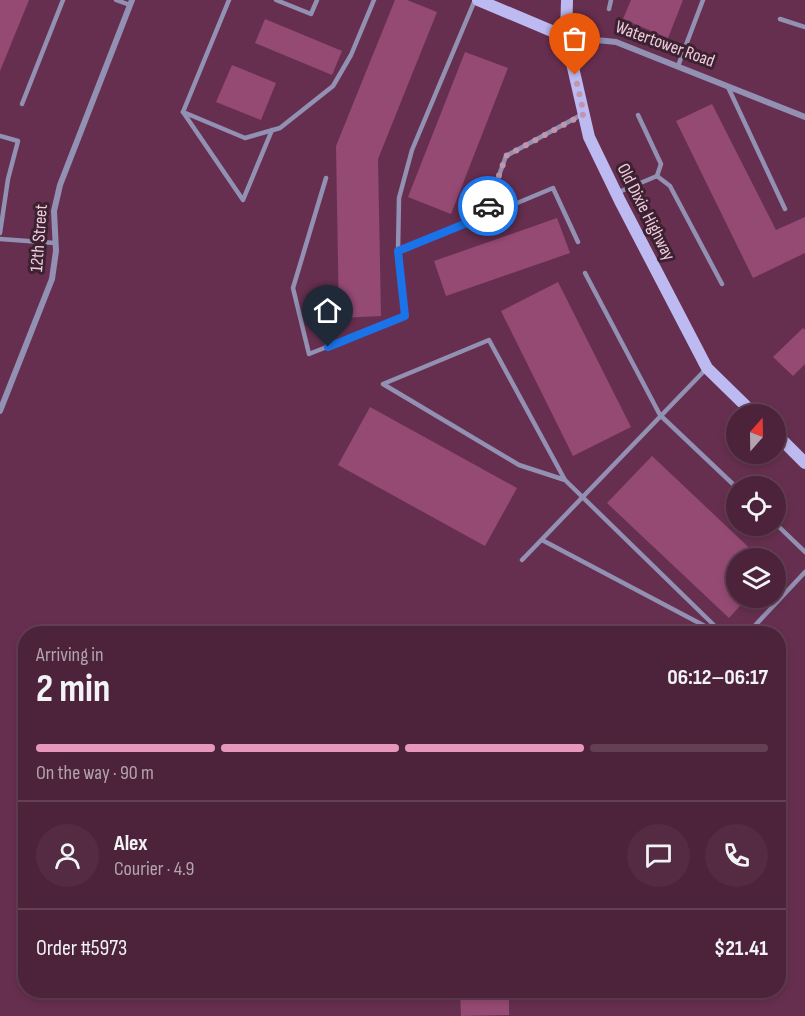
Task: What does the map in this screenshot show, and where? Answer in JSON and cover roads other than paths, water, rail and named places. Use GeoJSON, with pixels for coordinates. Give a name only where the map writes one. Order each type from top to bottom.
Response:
{"type":"FeatureCollection","features":[{"type":"Feature","properties":{"kind":"street","name":"Watertower Road"},"geometry":{"type":"LineString","coordinates":[[476,0],[566,37],[616,42],[805,117]]}},
{"type":"Feature","properties":{"kind":"street","name":"Old Dixie Highway"},"geometry":{"type":"LineString","coordinates":[[567,0],[566,37],[589,137],[707,368],[744,404]]}},
{"type":"Feature","properties":{"kind":"street","name":"12th Street"},"geometry":{"type":"LineString","coordinates":[[0,411],[52,279],[55,265],[54,211],[60,185],[131,3]]}},
{"type":"Feature","properties":{"kind":"street"},"geometry":{"type":"LineString","coordinates":[[786,444],[805,463]]}},
{"type":"Feature","properties":{"kind":"lane"},"geometry":{"type":"LineString","coordinates":[[22,104],[63,0]]}},
{"type":"Feature","properties":{"kind":"lane"},"geometry":{"type":"LineString","coordinates":[[116,0],[131,3]]}},
{"type":"Feature","properties":{"kind":"lane"},"geometry":{"type":"LineString","coordinates":[[183,112],[229,0]]}},
{"type":"Feature","properties":{"kind":"lane"},"geometry":{"type":"LineString","coordinates":[[276,0],[311,14],[317,0]]}},
{"type":"Feature","properties":{"kind":"lane"},"geometry":{"type":"LineString","coordinates":[[183,112],[245,138],[280,128],[333,86],[351,55],[374,0]]}},
{"type":"Feature","properties":{"kind":"lane"},"geometry":{"type":"LineString","coordinates":[[326,178],[293,288],[309,354],[405,316],[398,251],[399,198],[412,150],[476,0]]}},
{"type":"Feature","properties":{"kind":"lane"},"geometry":{"type":"LineString","coordinates":[[609,9],[611,0]]}},
{"type":"Feature","properties":{"kind":"lane"},"geometry":{"type":"LineString","coordinates":[[678,66],[703,0]]}},
{"type":"Feature","properties":{"kind":"lane"},"geometry":{"type":"LineString","coordinates":[[780,19],[805,27]]}},
{"type":"Feature","properties":{"kind":"lane"},"geometry":{"type":"LineString","coordinates":[[728,86],[785,209]]}},
{"type":"Feature","properties":{"kind":"lane"},"geometry":{"type":"LineString","coordinates":[[183,112],[243,200],[272,130]]}},
{"type":"Feature","properties":{"kind":"lane"},"geometry":{"type":"LineString","coordinates":[[484,216],[506,156],[584,114]]}},
{"type":"Feature","properties":{"kind":"lane"},"geometry":{"type":"LineString","coordinates":[[616,193],[657,176],[661,164],[638,115]]}},
{"type":"Feature","properties":{"kind":"lane"},"geometry":{"type":"LineString","coordinates":[[0,136],[18,141],[8,179],[0,233]]}},
{"type":"Feature","properties":{"kind":"lane"},"geometry":{"type":"LineString","coordinates":[[657,176],[670,186],[722,284]]}},
{"type":"Feature","properties":{"kind":"lane"},"geometry":{"type":"LineString","coordinates":[[0,177],[8,179]]}},
{"type":"Feature","properties":{"kind":"lane"},"geometry":{"type":"LineString","coordinates":[[398,251],[553,188],[578,242]]}},
{"type":"Feature","properties":{"kind":"lane"},"geometry":{"type":"LineString","coordinates":[[0,239],[55,243]]}},
{"type":"Feature","properties":{"kind":"lane"},"geometry":{"type":"LineString","coordinates":[[585,273],[660,415],[726,478]]}},
{"type":"Feature","properties":{"kind":"lane"},"geometry":{"type":"LineString","coordinates":[[565,480],[519,465],[383,384],[489,340],[565,480],[713,626]]}},
{"type":"Feature","properties":{"kind":"lane"},"geometry":{"type":"LineString","coordinates":[[522,560],[707,368]]}},
{"type":"Feature","properties":{"kind":"lane"},"geometry":{"type":"LineString","coordinates":[[786,534],[805,552]]}},
{"type":"Feature","properties":{"kind":"lane"},"geometry":{"type":"LineString","coordinates":[[542,540],[707,626]]}},
{"type":"Feature","properties":{"kind":"lane"},"geometry":{"type":"LineString","coordinates":[[755,626],[805,572]]}}]}
